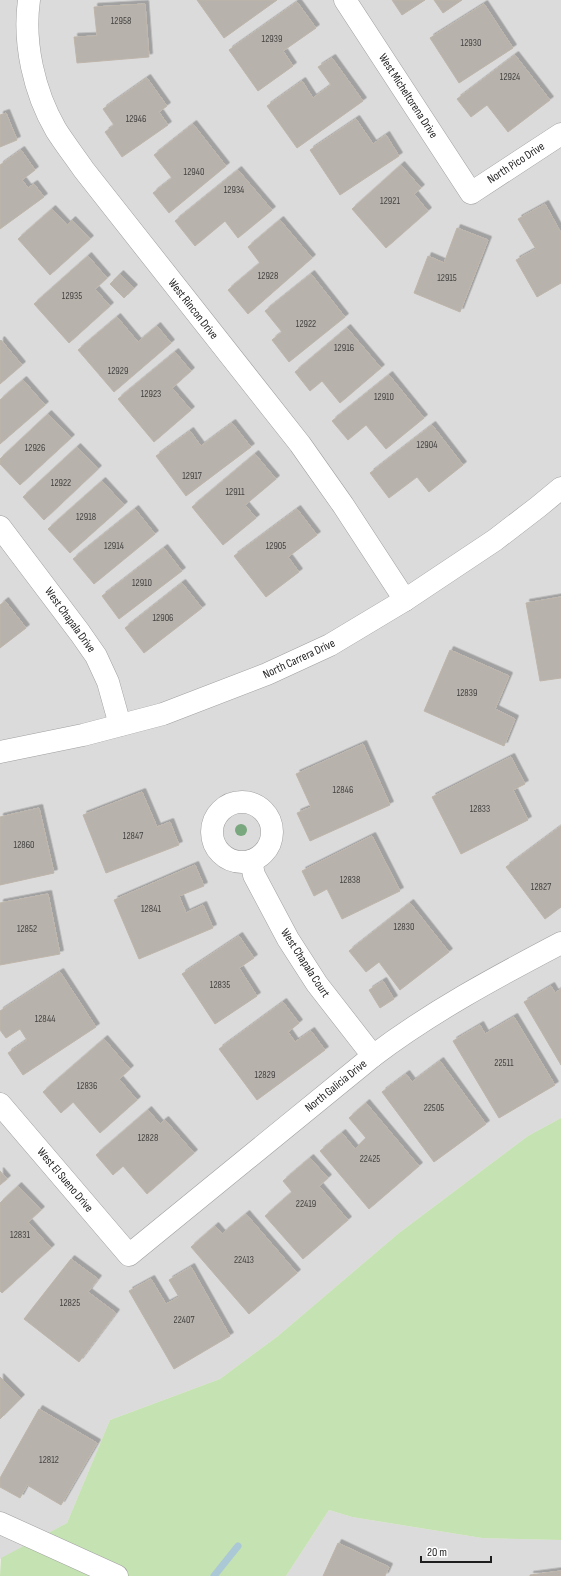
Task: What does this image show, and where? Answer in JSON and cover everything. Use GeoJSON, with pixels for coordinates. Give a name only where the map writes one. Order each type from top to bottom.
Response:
{"type":"FeatureCollection","features":[{"type":"Feature","properties":{"kind":"street","name":"West Rincon Drive"},"geometry":{"type":"LineString","coordinates":[[29,0],[26,18],[30,56],[41,98],[56,129],[84,170],[304,450],[343,505],[405,600]]}},
{"type":"Feature","properties":{"kind":"street","name":"West Micheltorena Drive"},"geometry":{"type":"LineString","coordinates":[[345,0],[471,193]]}},
{"type":"Feature","properties":{"kind":"street","name":"North Pico Drive"},"geometry":{"type":"LineString","coordinates":[[471,193],[561,134]]}},
{"type":"Feature","properties":{"kind":"street","name":"North Carrera Drive"},"geometry":{"type":"LineString","coordinates":[[0,752],[83,735],[120,724],[163,714],[267,674],[330,645],[405,600],[495,540],[538,508],[561,488]]}},
{"type":"Feature","properties":{"kind":"street","name":"West Chapala Drive"},"geometry":{"type":"LineString","coordinates":[[0,527],[96,656],[108,682],[120,724]]}},
{"type":"Feature","properties":{"kind":"street","name":"West Chapala Court"},"geometry":{"type":"LineString","coordinates":[[251,862],[254,875],[288,938],[317,984],[373,1056]]}},
{"type":"Feature","properties":{"kind":"street","name":"North Galicia Drive"},"geometry":{"type":"LineString","coordinates":[[129,1255],[403,1033],[509,970],[561,943]]}},
{"type":"Feature","properties":{"kind":"street","name":"West El Sueno Drive"},"geometry":{"type":"LineString","coordinates":[[0,1104],[129,1255]]}},
{"type":"Feature","properties":{"kind":"street"},"geometry":{"type":"LineString","coordinates":[[0,1523],[117,1576]]}},
{"type":"Feature","properties":{"kind":"shaded area"},"geometry":{"type":"Polygon","coordinates":[[[0,0],[561,0],[561,1118],[528,1136],[399,1233],[278,1336],[220,1379],[110,1420],[67,1523],[0,1559],[0,0]]]}},
{"type":"Feature","properties":{"kind":"shaded area"},"geometry":{"type":"Polygon","coordinates":[[[329,1510],[352,1517],[482,1538],[561,1540],[561,1576],[286,1576],[329,1510]]]}},
{"type":"Feature","properties":{"kind":"green space"},"geometry":{"type":"Polygon","coordinates":[[[561,1118],[561,1540],[482,1538],[352,1517],[329,1510],[286,1576],[0,1576],[1,1558],[67,1523],[110,1420],[220,1379],[278,1336],[399,1233],[528,1136],[561,1118]]]}},
{"type":"Feature","properties":{"kind":"building"},"geometry":{"type":"Polygon","coordinates":[[[197,0],[277,0],[224,38],[197,0]]]}},
{"type":"Feature","properties":{"kind":"building"},"geometry":{"type":"Polygon","coordinates":[[[392,0],[425,0],[402,15],[392,0]]]}},
{"type":"Feature","properties":{"kind":"building"},"geometry":{"type":"Polygon","coordinates":[[[434,0],[462,0],[443,13],[434,0]]]}},
{"type":"Feature","properties":{"kind":"building"},"geometry":{"type":"Polygon","coordinates":[[[297,2],[316,28],[283,51],[293,66],[258,91],[229,50],[297,2]]]}},
{"type":"Feature","properties":{"kind":"building"},"geometry":{"type":"Polygon","coordinates":[[[145,4],[149,57],[77,63],[74,37],[97,36],[94,7],[145,4]]]}},
{"type":"Feature","properties":{"kind":"building"},"geometry":{"type":"Polygon","coordinates":[[[484,4],[513,48],[459,83],[430,38],[484,4]]]}},
{"type":"Feature","properties":{"kind":"building"},"geometry":{"type":"Polygon","coordinates":[[[515,55],[550,100],[508,132],[487,105],[471,117],[457,99],[515,55]]]}},
{"type":"Feature","properties":{"kind":"building"},"geometry":{"type":"Polygon","coordinates":[[[332,58],[363,101],[297,148],[267,106],[302,81],[313,98],[331,85],[318,67],[332,58]]]}},
{"type":"Feature","properties":{"kind":"building"},"geometry":{"type":"Polygon","coordinates":[[[147,78],[167,106],[159,112],[168,125],[122,157],[105,132],[114,125],[103,109],[147,78]]]}},
{"type":"Feature","properties":{"kind":"building"},"geometry":{"type":"Polygon","coordinates":[[[6,113],[17,140],[0,147],[0,115],[6,113]]]}},
{"type":"Feature","properties":{"kind":"building"},"geometry":{"type":"Polygon","coordinates":[[[356,119],[373,144],[386,135],[399,156],[340,195],[310,150],[356,119]]]}},
{"type":"Feature","properties":{"kind":"building"},"geometry":{"type":"Polygon","coordinates":[[[193,124],[226,166],[169,213],[153,193],[172,178],[154,155],[193,124]]]}},
{"type":"Feature","properties":{"kind":"building"},"geometry":{"type":"Polygon","coordinates":[[[21,150],[35,170],[22,180],[28,188],[34,184],[44,197],[0,229],[0,165],[21,150]]]}},
{"type":"Feature","properties":{"kind":"building"},"geometry":{"type":"Polygon","coordinates":[[[401,165],[421,188],[414,194],[428,211],[386,248],[352,209],[401,165]]]}},
{"type":"Feature","properties":{"kind":"building"},"geometry":{"type":"Polygon","coordinates":[[[238,170],[272,210],[238,238],[225,221],[195,246],[175,221],[238,170]]]}},
{"type":"Feature","properties":{"kind":"building"},"geometry":{"type":"Polygon","coordinates":[[[545,204],[561,233],[561,283],[537,297],[516,260],[536,249],[518,219],[545,204]]]}},
{"type":"Feature","properties":{"kind":"building"},"geometry":{"type":"Polygon","coordinates":[[[52,209],[67,225],[72,220],[90,239],[50,275],[18,239],[52,209]]]}},
{"type":"Feature","properties":{"kind":"building"},"geometry":{"type":"Polygon","coordinates":[[[280,220],[312,258],[248,314],[228,290],[260,263],[248,247],[280,220]]]}},
{"type":"Feature","properties":{"kind":"building"},"geometry":{"type":"Polygon","coordinates":[[[457,228],[488,240],[460,312],[414,293],[428,256],[444,263],[457,228]]]}},
{"type":"Feature","properties":{"kind":"building"},"geometry":{"type":"Polygon","coordinates":[[[88,256],[107,278],[95,289],[110,306],[69,343],[34,304],[88,256]]]}},
{"type":"Feature","properties":{"kind":"building"},"geometry":{"type":"Polygon","coordinates":[[[120,274],[134,288],[124,298],[110,284],[120,274]]]}},
{"type":"Feature","properties":{"kind":"building"},"geometry":{"type":"Polygon","coordinates":[[[311,274],[345,317],[289,362],[272,340],[282,332],[265,311],[311,274]]]}},
{"type":"Feature","properties":{"kind":"building"},"geometry":{"type":"Polygon","coordinates":[[[117,317],[138,342],[157,326],[171,343],[114,392],[78,350],[117,317]]]}},
{"type":"Feature","properties":{"kind":"building"},"geometry":{"type":"Polygon","coordinates":[[[347,328],[381,368],[340,403],[322,381],[310,391],[295,372],[347,328]]]}},
{"type":"Feature","properties":{"kind":"building"},"geometry":{"type":"Polygon","coordinates":[[[1,340],[22,365],[0,384],[0,341],[1,340]]]}},
{"type":"Feature","properties":{"kind":"building"},"geometry":{"type":"Polygon","coordinates":[[[175,352],[191,371],[172,388],[191,410],[154,442],[118,399],[175,352]]]}},
{"type":"Feature","properties":{"kind":"building"},"geometry":{"type":"Polygon","coordinates":[[[389,375],[424,418],[386,449],[366,425],[348,440],[332,421],[389,375]]]}},
{"type":"Feature","properties":{"kind":"building"},"geometry":{"type":"Polygon","coordinates":[[[23,380],[45,405],[0,444],[0,400],[23,380]]]}},
{"type":"Feature","properties":{"kind":"building"},"geometry":{"type":"Polygon","coordinates":[[[48,414],[71,438],[20,485],[0,464],[0,459],[48,414]]]}},
{"type":"Feature","properties":{"kind":"building"},"geometry":{"type":"Polygon","coordinates":[[[232,423],[251,447],[186,496],[156,456],[190,431],[201,446],[232,423]]]}},
{"type":"Feature","properties":{"kind":"building"},"geometry":{"type":"Polygon","coordinates":[[[432,425],[463,465],[429,492],[417,477],[389,498],[370,473],[432,425]]]}},
{"type":"Feature","properties":{"kind":"building"},"geometry":{"type":"Polygon","coordinates":[[[77,447],[98,469],[44,520],[23,497],[77,447]]]}},
{"type":"Feature","properties":{"kind":"building"},"geometry":{"type":"Polygon","coordinates":[[[255,454],[276,479],[245,505],[256,518],[223,545],[192,507],[255,454]]]}},
{"type":"Feature","properties":{"kind":"building"},"geometry":{"type":"Polygon","coordinates":[[[102,481],[124,505],[70,553],[48,529],[102,481]]]}},
{"type":"Feature","properties":{"kind":"building"},"geometry":{"type":"Polygon","coordinates":[[[135,509],[155,534],[94,584],[73,559],[135,509]]]}},
{"type":"Feature","properties":{"kind":"building"},"geometry":{"type":"Polygon","coordinates":[[[297,509],[317,535],[288,557],[299,572],[266,597],[234,556],[297,509]]]}},
{"type":"Feature","properties":{"kind":"building"},"geometry":{"type":"Polygon","coordinates":[[[164,548],[182,571],[119,619],[102,596],[164,548]]]}},
{"type":"Feature","properties":{"kind":"building"},"geometry":{"type":"Polygon","coordinates":[[[182,583],[202,608],[144,653],[125,628],[182,583]]]}},
{"type":"Feature","properties":{"kind":"building"},"geometry":{"type":"Polygon","coordinates":[[[561,597],[561,678],[540,681],[526,603],[561,597]]]}},
{"type":"Feature","properties":{"kind":"building"},"geometry":{"type":"Polygon","coordinates":[[[5,601],[26,628],[0,648],[0,605],[5,601]]]}},
{"type":"Feature","properties":{"kind":"building"},"geometry":{"type":"Polygon","coordinates":[[[450,650],[509,676],[495,709],[515,719],[504,746],[424,711],[450,650]]]}},
{"type":"Feature","properties":{"kind":"building"},"geometry":{"type":"Polygon","coordinates":[[[363,744],[390,805],[310,841],[297,813],[311,807],[296,774],[363,744]]]}},
{"type":"Feature","properties":{"kind":"building"},"geometry":{"type":"Polygon","coordinates":[[[511,757],[525,784],[513,790],[528,820],[461,854],[432,797],[511,757]]]}},
{"type":"Feature","properties":{"kind":"building"},"geometry":{"type":"Polygon","coordinates":[[[142,792],[157,827],[170,822],[179,845],[106,873],[83,815],[142,792]]]}},
{"type":"Feature","properties":{"kind":"building"},"geometry":{"type":"Polygon","coordinates":[[[39,808],[54,873],[0,885],[0,817],[39,808]]]}},
{"type":"Feature","properties":{"kind":"building"},"geometry":{"type":"Polygon","coordinates":[[[561,826],[561,907],[545,919],[506,867],[561,826]]]}},
{"type":"Feature","properties":{"kind":"building"},"geometry":{"type":"Polygon","coordinates":[[[372,836],[400,891],[342,919],[327,889],[314,896],[302,871],[372,836]]]}},
{"type":"Feature","properties":{"kind":"building"},"geometry":{"type":"Polygon","coordinates":[[[195,865],[204,886],[179,896],[186,913],[203,905],[213,928],[139,959],[114,900],[195,865]]]}},
{"type":"Feature","properties":{"kind":"building"},"geometry":{"type":"Polygon","coordinates":[[[48,894],[60,954],[0,965],[0,903],[48,894]]]}},
{"type":"Feature","properties":{"kind":"building"},"geometry":{"type":"Polygon","coordinates":[[[410,903],[449,952],[400,990],[379,962],[366,972],[349,951],[410,903]]]}},
{"type":"Feature","properties":{"kind":"building"},"geometry":{"type":"Polygon","coordinates":[[[239,936],[254,958],[239,968],[257,996],[215,1024],[182,974],[239,936]]]}},
{"type":"Feature","properties":{"kind":"building"},"geometry":{"type":"Polygon","coordinates":[[[60,972],[96,1027],[23,1075],[8,1053],[27,1040],[20,1029],[6,1038],[0,1030],[0,1011],[60,972]]]}},
{"type":"Feature","properties":{"kind":"building"},"geometry":{"type":"Polygon","coordinates":[[[383,981],[394,999],[380,1008],[369,990],[383,981]]]}},
{"type":"Feature","properties":{"kind":"building"},"geometry":{"type":"Polygon","coordinates":[[[551,986],[555,993],[561,989],[561,1065],[524,1002],[551,986]]]}},
{"type":"Feature","properties":{"kind":"building"},"geometry":{"type":"Polygon","coordinates":[[[283,1002],[299,1023],[288,1032],[295,1042],[311,1031],[325,1050],[257,1100],[219,1049],[283,1002]]]}},
{"type":"Feature","properties":{"kind":"building"},"geometry":{"type":"Polygon","coordinates":[[[514,1017],[555,1085],[499,1118],[453,1041],[480,1025],[485,1034],[514,1017]]]}},
{"type":"Feature","properties":{"kind":"building"},"geometry":{"type":"Polygon","coordinates":[[[104,1039],[130,1069],[119,1079],[137,1100],[100,1133],[73,1102],[61,1113],[43,1092],[104,1039]]]}},
{"type":"Feature","properties":{"kind":"building"},"geometry":{"type":"Polygon","coordinates":[[[440,1061],[486,1124],[434,1162],[382,1092],[406,1074],[412,1082],[440,1061]]]}},
{"type":"Feature","properties":{"kind":"building"},"geometry":{"type":"Polygon","coordinates":[[[366,1103],[419,1166],[369,1209],[320,1151],[342,1133],[355,1149],[366,1138],[349,1118],[366,1103]]]}},
{"type":"Feature","properties":{"kind":"building"},"geometry":{"type":"Polygon","coordinates":[[[148,1110],[160,1124],[165,1120],[194,1153],[147,1194],[123,1166],[113,1175],[96,1155],[148,1110]]]}},
{"type":"Feature","properties":{"kind":"building"},"geometry":{"type":"Polygon","coordinates":[[[310,1158],[328,1178],[319,1186],[348,1220],[303,1259],[265,1216],[292,1192],[283,1181],[310,1158]]]}},
{"type":"Feature","properties":{"kind":"building"},"geometry":{"type":"Polygon","coordinates":[[[0,1171],[7,1179],[0,1185],[0,1171]]]}},
{"type":"Feature","properties":{"kind":"building"},"geometry":{"type":"Polygon","coordinates":[[[18,1186],[41,1210],[28,1222],[51,1248],[2,1293],[0,1291],[0,1203],[18,1186]]]}},
{"type":"Feature","properties":{"kind":"building"},"geometry":{"type":"Polygon","coordinates":[[[246,1214],[297,1273],[249,1314],[191,1247],[215,1226],[222,1234],[246,1214]]]}},
{"type":"Feature","properties":{"kind":"building"},"geometry":{"type":"Polygon","coordinates":[[[71,1259],[98,1279],[88,1292],[116,1313],[79,1362],[24,1319],[71,1259]]]}},
{"type":"Feature","properties":{"kind":"building"},"geometry":{"type":"Polygon","coordinates":[[[191,1267],[230,1336],[174,1369],[129,1291],[151,1279],[166,1304],[179,1297],[169,1280],[191,1267]]]}},
{"type":"Feature","properties":{"kind":"building"},"geometry":{"type":"Polygon","coordinates":[[[0,1377],[21,1398],[0,1419],[0,1377]]]}},
{"type":"Feature","properties":{"kind":"building"},"geometry":{"type":"Polygon","coordinates":[[[39,1409],[97,1443],[61,1505],[27,1485],[20,1498],[0,1487],[0,1478],[39,1409]]]}},
{"type":"Feature","properties":{"kind":"building"},"geometry":{"type":"Polygon","coordinates":[[[338,1543],[389,1567],[385,1576],[323,1576],[338,1543]]]}},
{"type":"Feature","properties":{"kind":"building"},"geometry":{"type":"Polygon","coordinates":[[[561,1571],[561,1576],[530,1576],[530,1575],[561,1571]]]}},
{"type":"Feature","properties":{"kind":"waterway"},"geometry":{"type":"LineString","coordinates":[[214,1576],[238,1546]]}}]}
